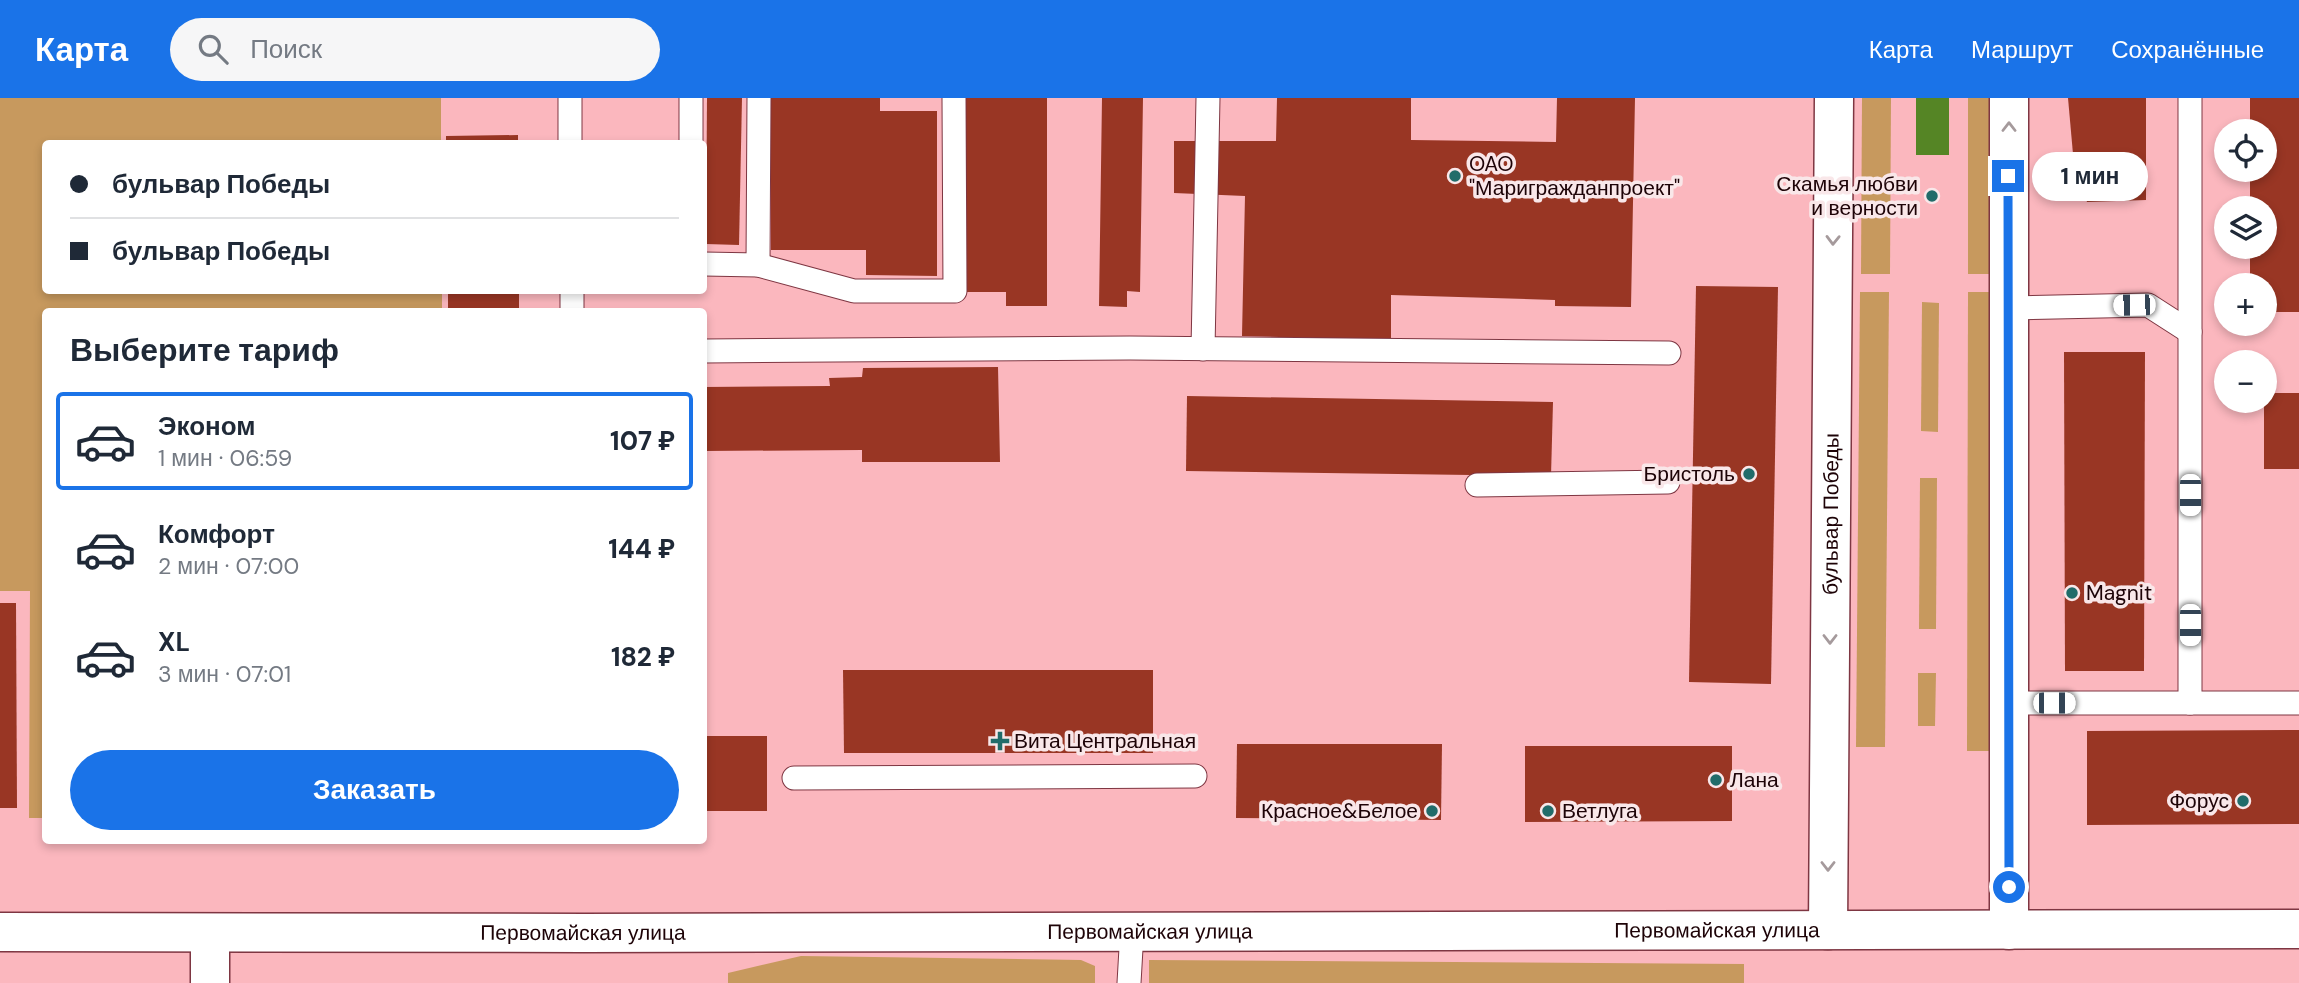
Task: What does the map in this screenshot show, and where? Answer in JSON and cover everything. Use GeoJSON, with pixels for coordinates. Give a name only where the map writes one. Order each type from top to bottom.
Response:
{"type":"FeatureCollection","features":[{"type":"Feature","properties":{"kind":"main road","name":"бульвар Победы"},"geometry":{"type":"LineString","coordinates":[[1828,930],[1834,98]]}},
{"type":"Feature","properties":{"kind":"main road"},"geometry":{"type":"LineString","coordinates":[[2009,98],[2009,930]]}},
{"type":"Feature","properties":{"kind":"main road","name":"Первомайская улица"},"geometry":{"type":"LineString","coordinates":[[0,932],[2299,929]]}},
{"type":"Feature","properties":{"kind":"main road"},"geometry":{"type":"LineString","coordinates":[[210,983],[211,933]]}},
{"type":"Feature","properties":{"kind":"lane"},"geometry":{"type":"LineString","coordinates":[[570,98],[570,140]]}},
{"type":"Feature","properties":{"kind":"lane"},"geometry":{"type":"LineString","coordinates":[[691,98],[691,140]]}},
{"type":"Feature","properties":{"kind":"lane"},"geometry":{"type":"LineString","coordinates":[[758,265],[759,98]]}},
{"type":"Feature","properties":{"kind":"lane"},"geometry":{"type":"LineString","coordinates":[[707,264],[758,265],[854,291],[955,292],[954,98]]}},
{"type":"Feature","properties":{"kind":"lane"},"geometry":{"type":"LineString","coordinates":[[1203,349],[1208,98]]}},
{"type":"Feature","properties":{"kind":"lane"},"geometry":{"type":"LineString","coordinates":[[2190,98],[2190,703]]}},
{"type":"Feature","properties":{"kind":"lane"},"geometry":{"type":"LineString","coordinates":[[2008,309],[2148,305],[2190,332]]}},
{"type":"Feature","properties":{"kind":"lane"},"geometry":{"type":"LineString","coordinates":[[707,351],[1203,349],[1669,353]]}},
{"type":"Feature","properties":{"kind":"lane"},"geometry":{"type":"LineString","coordinates":[[1477,485],[1668,482]]}},
{"type":"Feature","properties":{"kind":"lane"},"geometry":{"type":"LineString","coordinates":[[2009,703],[2299,703]]}},
{"type":"Feature","properties":{"kind":"lane"},"geometry":{"type":"LineString","coordinates":[[794,778],[1195,776]]}},
{"type":"Feature","properties":{"kind":"lane"},"geometry":{"type":"LineString","coordinates":[[1129,983],[1132,931]]}},
{"type":"Feature","properties":{"kind":"shaded area"},"geometry":{"type":"Polygon","coordinates":[[[0,98],[441,98],[441,140],[42,140],[42,294],[442,294],[442,308],[42,308],[42,818],[29,818],[30,591],[0,591],[0,98]]]}},
{"type":"Feature","properties":{"kind":"shaded area"},"geometry":{"type":"Polygon","coordinates":[[[1862,98],[1891,98],[1890,274],[1861,274],[1862,98]]]}},
{"type":"Feature","properties":{"kind":"shaded area"},"geometry":{"type":"Polygon","coordinates":[[[1916,98],[1949,98],[1949,155],[1916,155],[1916,98]]]}},
{"type":"Feature","properties":{"kind":"shaded area"},"geometry":{"type":"Polygon","coordinates":[[[1968,98],[1998,98],[1998,274],[1968,274],[1968,98]]]}},
{"type":"Feature","properties":{"kind":"shaded area"},"geometry":{"type":"Polygon","coordinates":[[[1860,292],[1889,292],[1885,747],[1856,747],[1860,292]]]}},
{"type":"Feature","properties":{"kind":"shaded area"},"geometry":{"type":"Polygon","coordinates":[[[1968,292],[1998,292],[1997,751],[1967,751],[1968,292]]]}},
{"type":"Feature","properties":{"kind":"shaded area"},"geometry":{"type":"Polygon","coordinates":[[[1922,302],[1939,303],[1938,432],[1921,431],[1922,302]]]}},
{"type":"Feature","properties":{"kind":"shaded area"},"geometry":{"type":"Polygon","coordinates":[[[1920,478],[1937,478],[1936,629],[1919,629],[1920,478]]]}},
{"type":"Feature","properties":{"kind":"shaded area"},"geometry":{"type":"Polygon","coordinates":[[[1918,673],[1936,673],[1935,726],[1918,726],[1918,673]]]}},
{"type":"Feature","properties":{"kind":"shaded area"},"geometry":{"type":"Polygon","coordinates":[[[801,956],[1081,960],[1095,966],[1095,983],[728,983],[728,973],[801,956]]]}},
{"type":"Feature","properties":{"kind":"shaded area"},"geometry":{"type":"Polygon","coordinates":[[[1149,960],[1744,964],[1744,983],[1149,983],[1149,960]]]}},
{"type":"Feature","properties":{"kind":"building"},"geometry":{"type":"Polygon","coordinates":[[[707,98],[742,98],[739,245],[707,244],[707,98]]]}},
{"type":"Feature","properties":{"kind":"building"},"geometry":{"type":"Polygon","coordinates":[[[771,98],[880,98],[880,111],[937,111],[937,276],[866,275],[866,250],[771,250],[771,98]]]}},
{"type":"Feature","properties":{"kind":"building"},"geometry":{"type":"Polygon","coordinates":[[[966,98],[1047,98],[1047,306],[1006,306],[1006,292],[966,292],[966,98]]]}},
{"type":"Feature","properties":{"kind":"building"},"geometry":{"type":"Polygon","coordinates":[[[1102,98],[1143,98],[1140,292],[1127,291],[1127,307],[1099,306],[1102,98]]]}},
{"type":"Feature","properties":{"kind":"building","name":"OAO \"Маригражданпроект\""},"geometry":{"type":"Polygon","coordinates":[[[1277,98],[1411,98],[1411,140],[1556,142],[1557,98],[1635,98],[1631,307],[1555,306],[1555,300],[1391,295],[1391,340],[1242,336],[1245,196],[1174,193],[1174,141],[1276,141],[1277,98]]]}},
{"type":"Feature","properties":{"kind":"building"},"geometry":{"type":"Polygon","coordinates":[[[2068,98],[2146,98],[2146,200],[2087,202],[2073,154],[2068,98]]]}},
{"type":"Feature","properties":{"kind":"building"},"geometry":{"type":"Polygon","coordinates":[[[2250,98],[2299,98],[2299,312],[2277,312],[2277,273],[2250,273],[2250,259],[2277,259],[2277,196],[2250,196],[2250,182],[2277,182],[2277,119],[2250,119],[2250,98]]]}},
{"type":"Feature","properties":{"kind":"building"},"geometry":{"type":"Polygon","coordinates":[[[518,135],[518,140],[446,140],[446,136],[518,135]]]}},
{"type":"Feature","properties":{"kind":"building"},"geometry":{"type":"Polygon","coordinates":[[[1696,286],[1778,287],[1771,684],[1689,682],[1696,286]]]}},
{"type":"Feature","properties":{"kind":"building"},"geometry":{"type":"Polygon","coordinates":[[[448,294],[519,294],[519,308],[448,308],[448,294]]]}},
{"type":"Feature","properties":{"kind":"building"},"geometry":{"type":"Polygon","coordinates":[[[2064,352],[2145,352],[2144,671],[2065,671],[2064,352]]]}},
{"type":"Feature","properties":{"kind":"building"},"geometry":{"type":"Polygon","coordinates":[[[998,367],[1000,462],[862,462],[862,450],[707,451],[707,387],[830,386],[829,378],[862,377],[863,368],[998,367]]]}},
{"type":"Feature","properties":{"kind":"building"},"geometry":{"type":"Polygon","coordinates":[[[2277,393],[2299,393],[2299,469],[2264,469],[2264,413],[2277,413],[2277,393]]]}},
{"type":"Feature","properties":{"kind":"building"},"geometry":{"type":"Polygon","coordinates":[[[1187,396],[1553,402],[1551,476],[1186,471],[1187,396]]]}},
{"type":"Feature","properties":{"kind":"building"},"geometry":{"type":"Polygon","coordinates":[[[0,603],[16,603],[17,808],[0,808],[0,603]]]}},
{"type":"Feature","properties":{"kind":"building"},"geometry":{"type":"Polygon","coordinates":[[[843,670],[1153,670],[1153,753],[844,753],[843,670]]]}},
{"type":"Feature","properties":{"kind":"building"},"geometry":{"type":"Polygon","coordinates":[[[2299,730],[2299,824],[2087,825],[2087,731],[2299,730]]]}},
{"type":"Feature","properties":{"kind":"building"},"geometry":{"type":"Polygon","coordinates":[[[707,736],[767,736],[767,811],[707,811],[707,736]]]}},
{"type":"Feature","properties":{"kind":"building"},"geometry":{"type":"Polygon","coordinates":[[[1237,744],[1442,744],[1441,820],[1236,818],[1237,744]]]}},
{"type":"Feature","properties":{"kind":"building"},"geometry":{"type":"Polygon","coordinates":[[[1525,746],[1732,746],[1732,821],[1525,822],[1525,746]]]}},
{"type":"Feature","properties":{"kind":"place","name":"OAO \"Маригражданпроект\""},"geometry":{"type":"Point","coordinates":[1455,176]}},
{"type":"Feature","properties":{"kind":"place","name":"Скамья любви и верности"},"geometry":{"type":"Point","coordinates":[1932,196]}},
{"type":"Feature","properties":{"kind":"place","name":"Бристоль"},"geometry":{"type":"Point","coordinates":[1749,474]}},
{"type":"Feature","properties":{"kind":"place","name":"Magnit"},"geometry":{"type":"Point","coordinates":[2072,593]}},
{"type":"Feature","properties":{"kind":"place","name":"Вита Центральная"},"geometry":{"type":"Point","coordinates":[1000,741]}},
{"type":"Feature","properties":{"kind":"place","name":"Лана"},"geometry":{"type":"Point","coordinates":[1716,780]}},
{"type":"Feature","properties":{"kind":"place","name":"Форус"},"geometry":{"type":"Point","coordinates":[2243,801]}},
{"type":"Feature","properties":{"kind":"place","name":"Красное&Белое"},"geometry":{"type":"Point","coordinates":[1432,811]}},
{"type":"Feature","properties":{"kind":"place","name":"Ветлуга"},"geometry":{"type":"Point","coordinates":[1548,811]}},
{"type":"Feature","properties":{"kind":"route"},"geometry":{"type":"LineString","coordinates":[[2008,176],[2009,887]]}}]}
